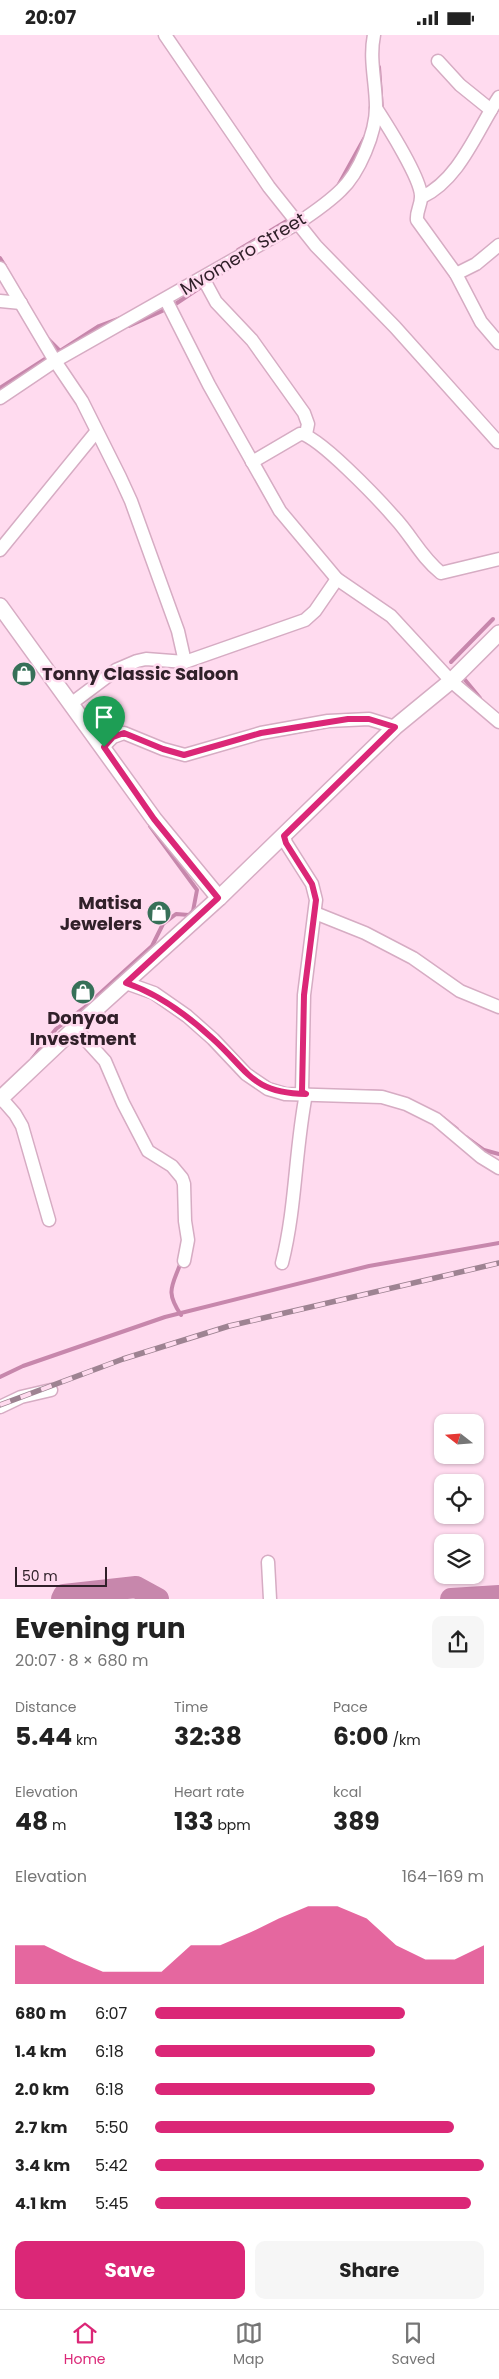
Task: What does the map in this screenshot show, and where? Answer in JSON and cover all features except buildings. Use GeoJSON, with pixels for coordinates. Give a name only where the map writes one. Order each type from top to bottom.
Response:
{"type":"FeatureCollection","features":[{"type":"Feature","properties":{"kind":"street"},"geometry":{"type":"LineString","coordinates":[[165,35],[269,187],[316,246],[395,327],[498,442]]}},
{"type":"Feature","properties":{"kind":"street","name":"Mvomero Street"},"geometry":{"type":"LineString","coordinates":[[0,398],[55,361],[298,223],[329,202],[343,189],[367,149],[374,129],[376,108],[372,53],[374,35]]}},
{"type":"Feature","properties":{"kind":"street"},"geometry":{"type":"LineString","coordinates":[[438,61],[460,85],[491,110]]}},
{"type":"Feature","properties":{"kind":"street"},"geometry":{"type":"LineString","coordinates":[[499,97],[466,153],[450,174],[422,197],[416,212],[417,220],[456,274],[481,322],[499,343]]}},
{"type":"Feature","properties":{"kind":"street"},"geometry":{"type":"LineString","coordinates":[[376,108],[403,151],[422,197]]}},
{"type":"Feature","properties":{"kind":"street"},"geometry":{"type":"LineString","coordinates":[[456,274],[476,264],[499,245]]}},
{"type":"Feature","properties":{"kind":"street"},"geometry":{"type":"LineString","coordinates":[[0,268],[55,361],[82,401],[131,501],[178,631],[184,662]]}},
{"type":"Feature","properties":{"kind":"street"},"geometry":{"type":"LineString","coordinates":[[203,278],[216,302],[252,340],[304,413],[308,424],[306,434]]}},
{"type":"Feature","properties":{"kind":"street"},"geometry":{"type":"LineString","coordinates":[[166,299],[209,385],[280,511],[338,579],[391,616],[451,681],[499,723]]}},
{"type":"Feature","properties":{"kind":"street"},"geometry":{"type":"LineString","coordinates":[[0,301],[21,303]]}},
{"type":"Feature","properties":{"kind":"street"},"geometry":{"type":"LineString","coordinates":[[0,550],[96,431]]}},
{"type":"Feature","properties":{"kind":"street"},"geometry":{"type":"LineString","coordinates":[[252,462],[300,434],[306,434],[327,449],[395,517],[428,563],[441,573],[499,559]]}},
{"type":"Feature","properties":{"kind":"street"},"geometry":{"type":"LineString","coordinates":[[72,703],[116,670],[137,661],[146,659],[184,662],[305,620],[315,611],[338,579]]}},
{"type":"Feature","properties":{"kind":"street"},"geometry":{"type":"LineString","coordinates":[[0,606],[104,747],[154,819],[218,898]]}},
{"type":"Feature","properties":{"kind":"street"},"geometry":{"type":"LineString","coordinates":[[49,1220],[22,1126],[15,1114],[0,1099],[284,836],[395,727],[451,681],[499,633]]}},
{"type":"Feature","properties":{"kind":"street"},"geometry":{"type":"LineString","coordinates":[[104,747],[113,737],[124,733],[163,749],[184,755],[261,733],[334,721],[369,719],[395,727]]}},
{"type":"Feature","properties":{"kind":"street"},"geometry":{"type":"LineString","coordinates":[[284,836],[286,843],[312,884],[316,900],[304,995],[302,1092],[306,1094]]}},
{"type":"Feature","properties":{"kind":"street"},"geometry":{"type":"LineString","coordinates":[[315,913],[366,933],[413,958],[460,991],[499,1007]]}},
{"type":"Feature","properties":{"kind":"street"},"geometry":{"type":"LineString","coordinates":[[126,983],[154,993],[187,1016],[214,1039],[246,1074],[260,1085],[285,1094],[382,1097],[406,1104],[436,1119],[481,1157],[499,1169]]}},
{"type":"Feature","properties":{"kind":"street"},"geometry":{"type":"LineString","coordinates":[[75,1028],[106,1061],[123,1103],[148,1151],[172,1165],[182,1178],[188,1240],[184,1261]]}},
{"type":"Feature","properties":{"kind":"street"},"geometry":{"type":"LineString","coordinates":[[282,1263],[293,1214],[300,1129],[306,1094]]}},
{"type":"Feature","properties":{"kind":"street"},"geometry":{"type":"LineString","coordinates":[[0,1407],[21,1397],[51,1390]]}},
{"type":"Feature","properties":{"kind":"street"},"geometry":{"type":"LineString","coordinates":[[268,1562],[270,1599]]}},
{"type":"Feature","properties":{"kind":"waterway"},"geometry":{"type":"LineString","coordinates":[[379,67],[382,110]]}},
{"type":"Feature","properties":{"kind":"waterway"},"geometry":{"type":"LineString","coordinates":[[339,184],[365,137]]}},
{"type":"Feature","properties":{"kind":"waterway"},"geometry":{"type":"LineString","coordinates":[[238,250],[290,219]]}},
{"type":"Feature","properties":{"kind":"waterway"},"geometry":{"type":"LineString","coordinates":[[0,258],[5,266]]}},
{"type":"Feature","properties":{"kind":"waterway"},"geometry":{"type":"LineString","coordinates":[[129,326],[171,307],[222,273]]}},
{"type":"Feature","properties":{"kind":"waterway"},"geometry":{"type":"LineString","coordinates":[[48,339],[60,351],[99,326],[120,318]]}},
{"type":"Feature","properties":{"kind":"waterway"},"geometry":{"type":"LineString","coordinates":[[0,388],[45,359]]}},
{"type":"Feature","properties":{"kind":"waterway"},"geometry":{"type":"LineString","coordinates":[[451,662],[493,619]]}},
{"type":"Feature","properties":{"kind":"waterway"},"geometry":{"type":"LineString","coordinates":[[461,675],[480,698]]}},
{"type":"Feature","properties":{"kind":"waterway"},"geometry":{"type":"LineString","coordinates":[[32,1059],[56,1029],[85,1007],[152,946],[163,924],[176,914],[189,915],[193,911],[197,890],[150,826]]}},
{"type":"Feature","properties":{"kind":"waterway"},"geometry":{"type":"LineString","coordinates":[[361,1091],[384,1092]]}},
{"type":"Feature","properties":{"kind":"waterway"},"geometry":{"type":"LineString","coordinates":[[443,1118],[457,1129]]}},
{"type":"Feature","properties":{"kind":"waterway"},"geometry":{"type":"LineString","coordinates":[[466,1137],[484,1150],[499,1154]]}},
{"type":"Feature","properties":{"kind":"waterway"},"geometry":{"type":"LineString","coordinates":[[0,1377],[23,1366],[165,1317],[369,1266],[499,1243]]}},
{"type":"Feature","properties":{"kind":"waterway"},"geometry":{"type":"LineString","coordinates":[[181,1262],[172,1289],[173,1300],[181,1315]]}},
{"type":"Feature","properties":{"kind":"waterway"},"geometry":{"type":"LineString","coordinates":[[62,1599],[64,1595],[136,1587],[158,1599]]}},
{"type":"Feature","properties":{"kind":"waterway"},"geometry":{"type":"LineString","coordinates":[[451,1599],[499,1596]]}},
{"type":"Feature","properties":{"kind":"railway"},"geometry":{"type":"LineString","coordinates":[[0,1405],[123,1359],[229,1326],[499,1263]]}},
{"type":"Feature","properties":{"kind":"place","name":"Tonny Classic Saloon"},"geometry":{"type":"Point","coordinates":[24,674]}},
{"type":"Feature","properties":{"kind":"place","name":"Matisa Jewelers"},"geometry":{"type":"Point","coordinates":[159,913]}},
{"type":"Feature","properties":{"kind":"place","name":"Donyoa Investment"},"geometry":{"type":"Point","coordinates":[83,992]}},
{"type":"Feature","properties":{"kind":"route"},"geometry":{"type":"LineString","coordinates":[[369,719],[395,727],[284,836],[286,843],[312,884],[316,900],[304,995],[302,1092],[306,1094],[285,1094],[260,1085],[246,1074],[214,1039],[187,1016],[154,993],[137,985],[126,983],[218,898],[154,819],[104,747],[113,737],[119,733],[124,733],[163,749],[184,755],[261,733],[328,721],[369,719]]}}]}
